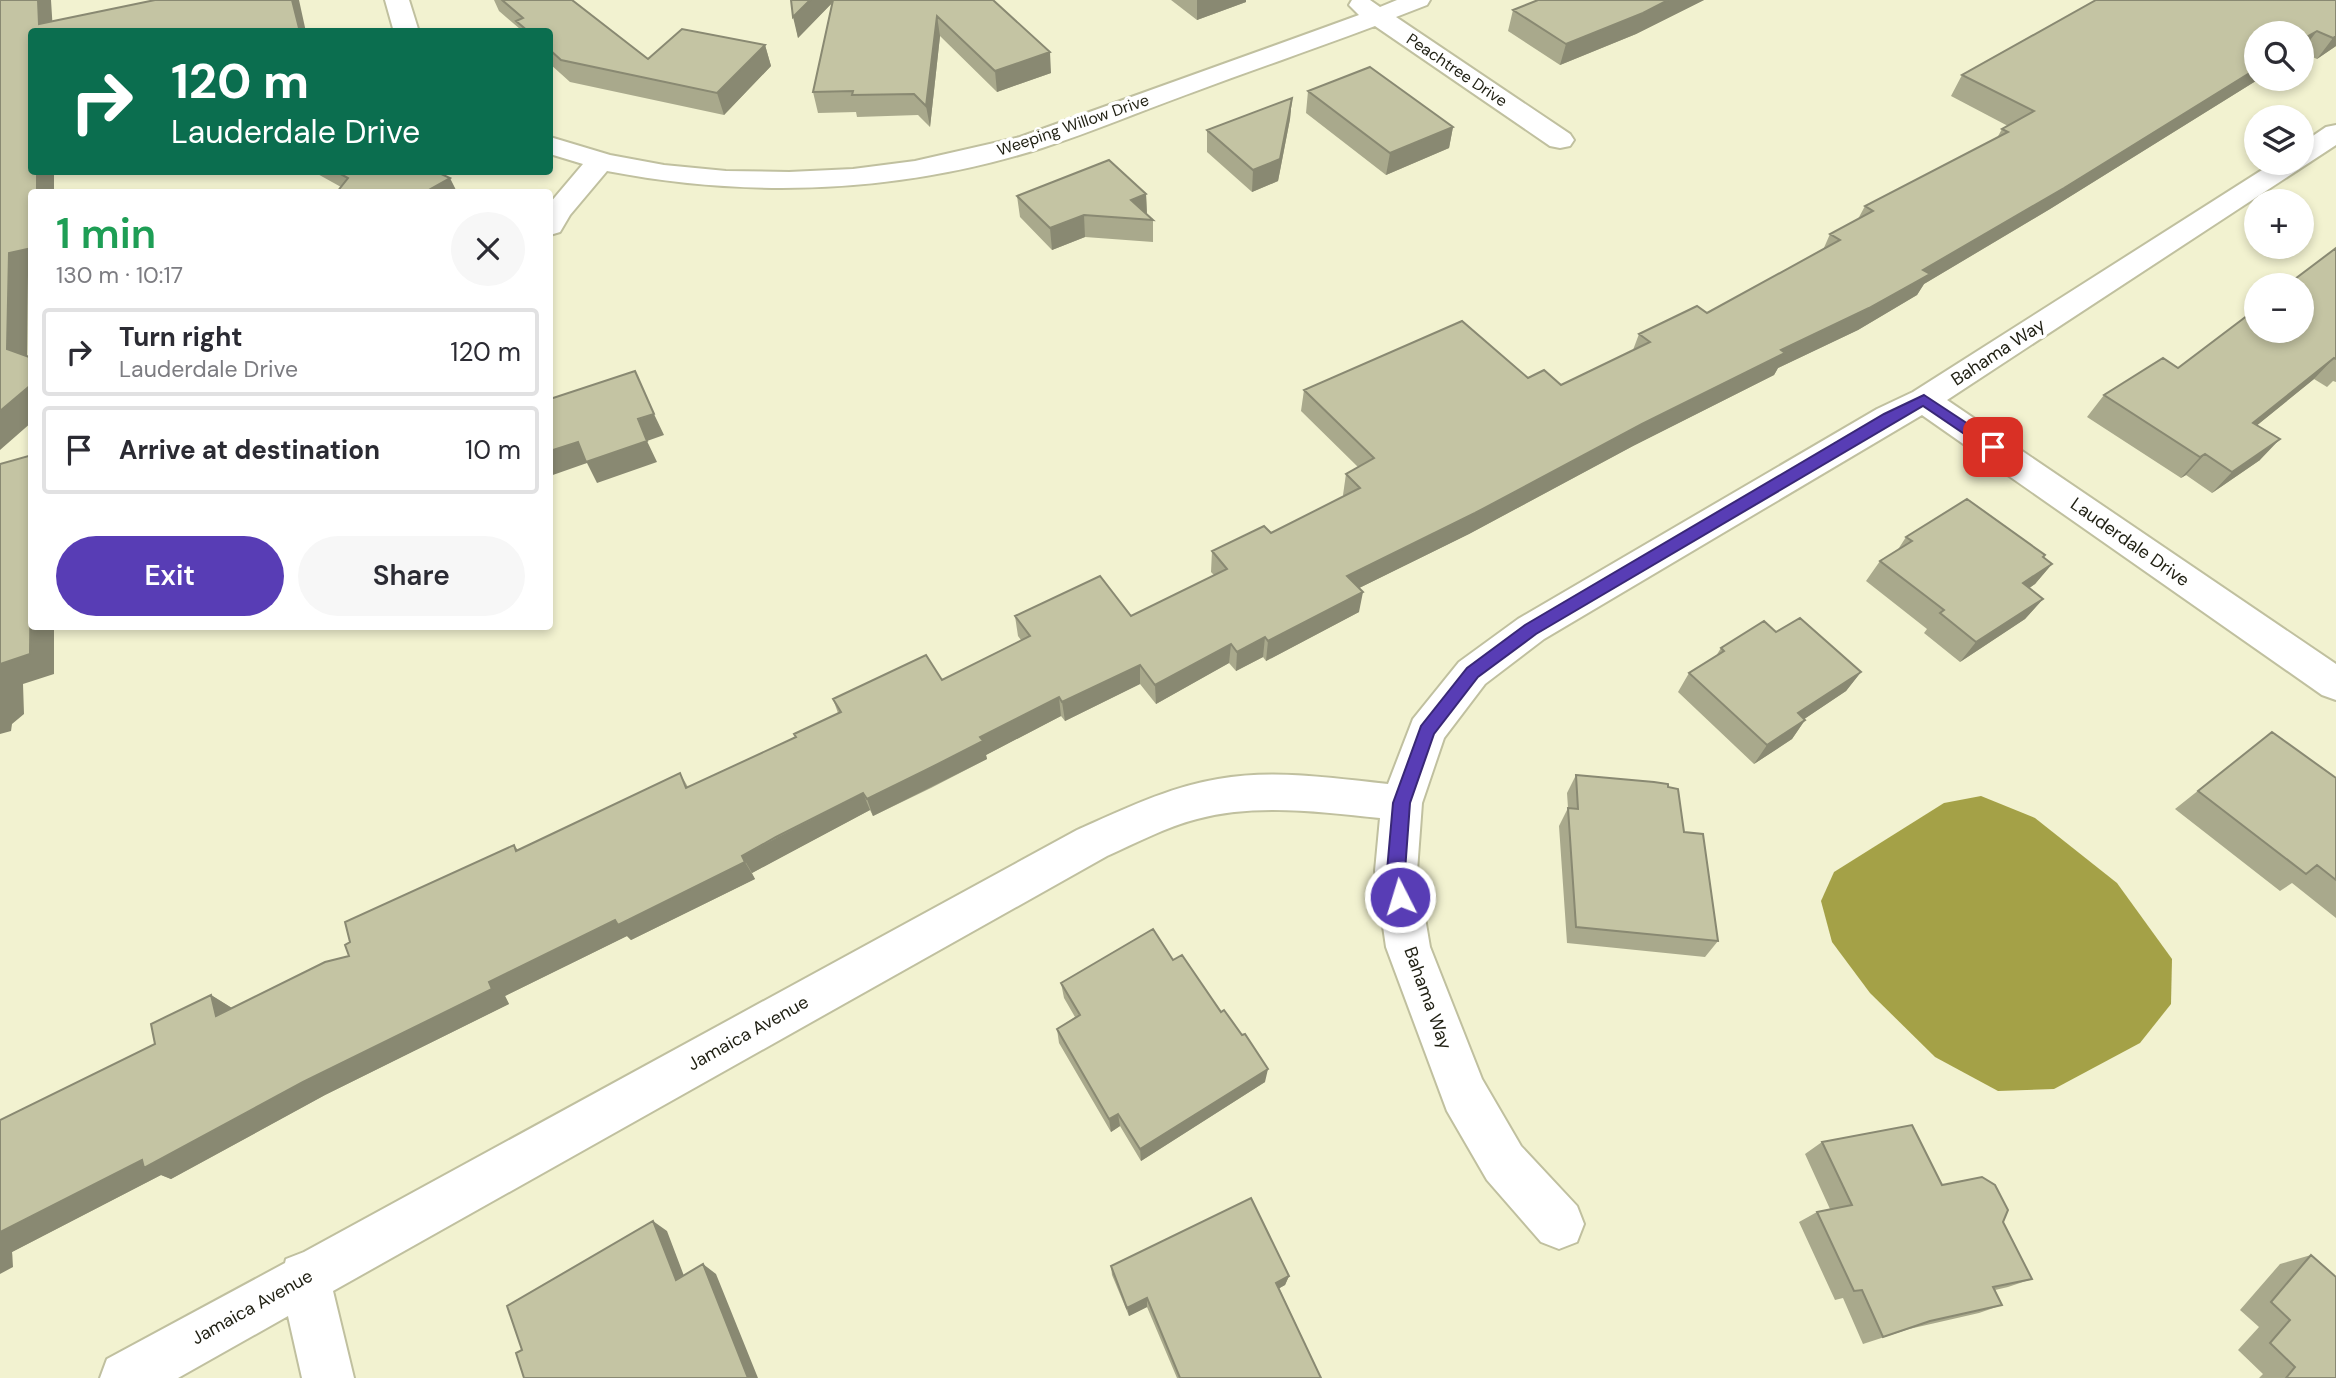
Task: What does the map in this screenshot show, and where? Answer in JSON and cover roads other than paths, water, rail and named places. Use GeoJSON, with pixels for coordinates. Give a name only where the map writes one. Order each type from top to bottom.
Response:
{"type":"FeatureCollection","features":[{"type":"Feature","properties":{"kind":"street"},"geometry":{"type":"LineString","coordinates":[[397,0],[406,28]]}},
{"type":"Feature","properties":{"kind":"street","name":"Peachtree Drive"},"geometry":{"type":"LineString","coordinates":[[1354,0],[1560,140]]}},
{"type":"Feature","properties":{"kind":"street","name":"Weeping Willow Drive"},"geometry":{"type":"LineString","coordinates":[[553,146],[601,161],[697,176],[776,180],[841,179],[948,163],[1028,143],[1378,17],[1418,0]]}},
{"type":"Feature","properties":{"kind":"street"},"geometry":{"type":"LineString","coordinates":[[2314,147],[2336,133]]}},
{"type":"Feature","properties":{"kind":"street"},"geometry":{"type":"LineString","coordinates":[[553,220],[601,161]]}},
{"type":"Feature","properties":{"kind":"street","name":"Bahama Way"},"geometry":{"type":"LineString","coordinates":[[1559,1224],[1504,1163],[1464,1094],[1408,947],[1396,871],[1402,803],[1427,730],[1472,673],[1531,629],[1889,417],[1924,400],[2272,175]]}},
{"type":"Feature","properties":{"kind":"street","name":"Lauderdale Drive"},"geometry":{"type":"LineString","coordinates":[[1924,400],[2336,684]]}},
{"type":"Feature","properties":{"kind":"street","name":"Jamaica Avenue"},"geometry":{"type":"LineString","coordinates":[[126,1378],[304,1277],[1092,843],[1159,812],[1233,794],[1311,794],[1402,803]]}},
{"type":"Feature","properties":{"kind":"street"},"geometry":{"type":"LineString","coordinates":[[304,1277],[328,1378]]}}]}
